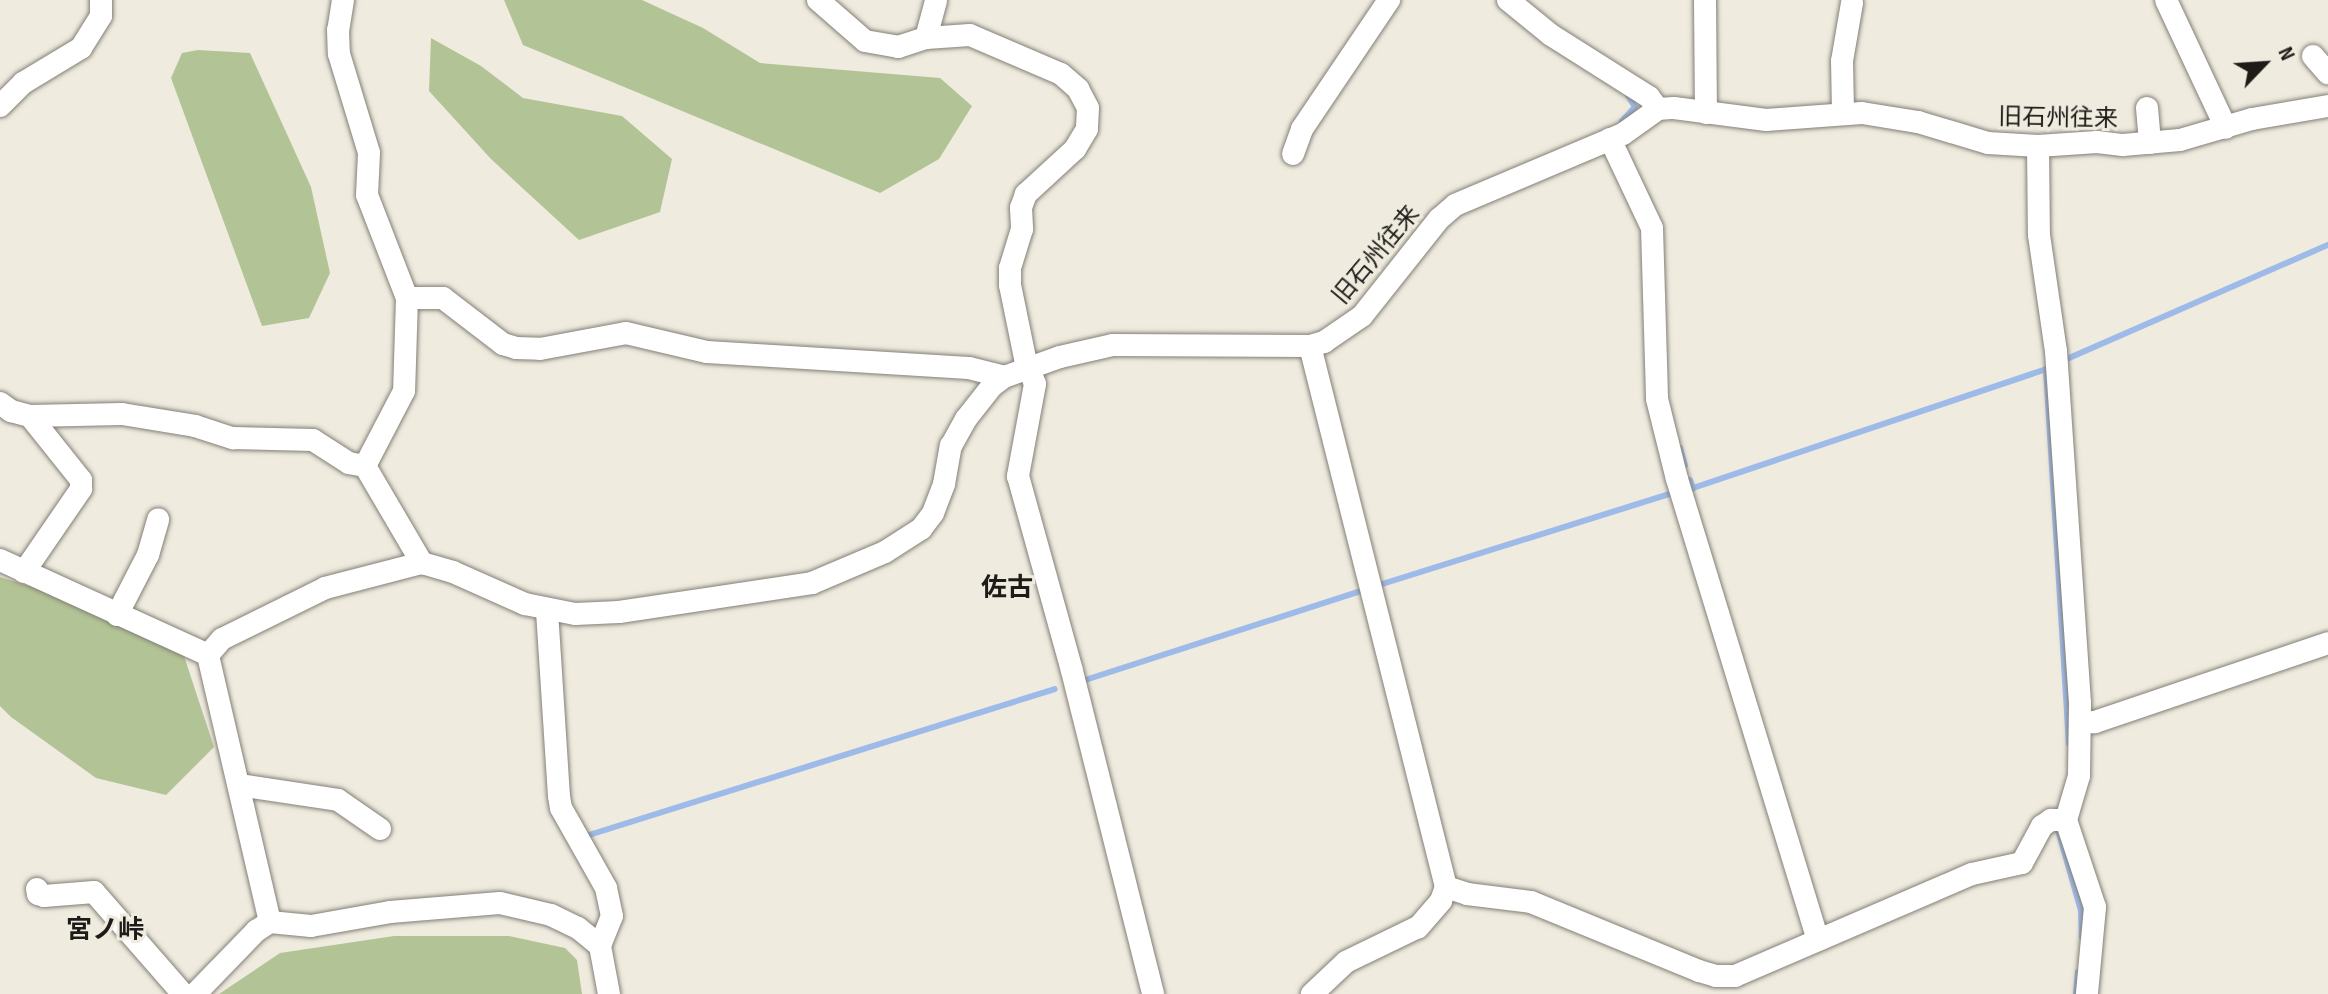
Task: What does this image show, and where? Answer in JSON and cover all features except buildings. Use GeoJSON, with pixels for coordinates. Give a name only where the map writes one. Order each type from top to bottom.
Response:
{"type":"FeatureCollection","features":[{"type":"Feature","properties":{"kind":"street"},"geometry":{"type":"LineString","coordinates":[[0,106],[23,83],[81,48],[101,16],[101,0]]}},
{"type":"Feature","properties":{"kind":"street"},"geometry":{"type":"LineString","coordinates":[[343,0],[338,30],[339,54],[369,153],[367,195],[407,298],[404,391],[365,466]]}},
{"type":"Feature","properties":{"kind":"street"},"geometry":{"type":"LineString","coordinates":[[818,0],[865,41],[898,47],[926,38],[970,35],[1061,74],[1078,89],[1088,108],[1087,129],[1075,149],[1026,194],[1021,208],[1022,229],[1010,268],[1010,285],[1035,384],[1018,476],[1072,671],[1153,994]]}},
{"type":"Feature","properties":{"kind":"street"},"geometry":{"type":"LineString","coordinates":[[926,38],[936,0]]}},
{"type":"Feature","properties":{"kind":"street"},"geometry":{"type":"LineString","coordinates":[[1293,154],[1302,129],[1389,0]]}},
{"type":"Feature","properties":{"kind":"street"},"geometry":{"type":"LineString","coordinates":[[1705,0],[1706,113]]}},
{"type":"Feature","properties":{"kind":"street"},"geometry":{"type":"LineString","coordinates":[[2166,0],[2226,128]]}},
{"type":"Feature","properties":{"kind":"street"},"geometry":{"type":"LineString","coordinates":[[1519,2],[1551,35],[1649,97],[1658,109]]}},
{"type":"Feature","properties":{"kind":"street"},"geometry":{"type":"LineString","coordinates":[[1843,112],[1842,61],[1852,3]]}},
{"type":"Feature","properties":{"kind":"street","name":"旧石州往来"},"geometry":{"type":"LineString","coordinates":[[1310,346],[1343,332],[1362,316],[1439,219],[1455,205],[1610,139],[1658,109],[1674,108],[1766,120],[1843,112],[1918,122],[1988,143],[2038,146],[2150,143],[2226,128],[2252,119],[2328,106]]}},
{"type":"Feature","properties":{"kind":"street"},"geometry":{"type":"LineString","coordinates":[[2147,108],[2150,143]]}},
{"type":"Feature","properties":{"kind":"street"},"geometry":{"type":"LineString","coordinates":[[1610,139],[1652,228],[1657,399],[1677,479],[1818,940]]}},
{"type":"Feature","properties":{"kind":"street"},"geometry":{"type":"LineString","coordinates":[[2038,146],[2039,235],[2056,351],[2080,723],[2079,776],[2060,820],[2095,907],[2087,994]]}},
{"type":"Feature","properties":{"kind":"street"},"geometry":{"type":"LineString","coordinates":[[407,298],[443,298],[503,344],[516,348],[540,349],[626,333],[707,352],[969,368],[1004,377]]}},
{"type":"Feature","properties":{"kind":"street"},"geometry":{"type":"LineString","coordinates":[[208,655],[222,639],[325,588],[422,563],[453,572],[547,611],[619,612],[812,583],[885,552],[921,529],[933,513],[944,484],[951,446],[975,408],[1004,377],[1060,357],[1113,345],[1310,346],[1446,887],[1441,901],[1418,927],[1346,962],[1312,994]]}},
{"type":"Feature","properties":{"kind":"street"},"geometry":{"type":"LineString","coordinates":[[0,403],[11,411],[30,416],[122,414],[180,423],[233,438],[313,440],[349,463],[365,466],[422,563]]}},
{"type":"Feature","properties":{"kind":"street"},"geometry":{"type":"LineString","coordinates":[[24,572],[81,489],[81,480],[30,416]]}},
{"type":"Feature","properties":{"kind":"street"},"geometry":{"type":"LineString","coordinates":[[117,615],[148,555],[158,519]]}},
{"type":"Feature","properties":{"kind":"street"},"geometry":{"type":"LineString","coordinates":[[0,560],[208,655]]}},
{"type":"Feature","properties":{"kind":"street"},"geometry":{"type":"LineString","coordinates":[[547,611],[559,796],[561,808],[606,888],[612,916],[600,946],[609,994]]}},
{"type":"Feature","properties":{"kind":"street"},"geometry":{"type":"LineString","coordinates":[[2080,723],[2095,722],[2328,643]]}},
{"type":"Feature","properties":{"kind":"street"},"geometry":{"type":"LineString","coordinates":[[208,655],[270,922]]}},
{"type":"Feature","properties":{"kind":"street"},"geometry":{"type":"LineString","coordinates":[[239,785],[338,800],[380,829]]}},
{"type":"Feature","properties":{"kind":"street"},"geometry":{"type":"LineString","coordinates":[[1446,887],[1467,894],[1517,899],[1556,910],[1716,976],[1751,972],[1972,874],[2022,863],[2042,826],[2060,820]]}},
{"type":"Feature","properties":{"kind":"street"},"geometry":{"type":"LineString","coordinates":[[37,889],[38,894],[44,896],[94,892],[183,994]]}},
{"type":"Feature","properties":{"kind":"street"},"geometry":{"type":"LineString","coordinates":[[195,994],[256,931],[270,922],[311,926],[390,912],[500,903],[551,915],[578,928],[600,946]]}},
{"type":"Feature","properties":{"kind":"green space"},"geometry":{"type":"Polygon","coordinates":[[[504,0],[642,0],[703,28],[760,63],[940,78],[972,106],[939,159],[880,193],[523,45],[504,0]]]}},
{"type":"Feature","properties":{"kind":"green space"},"geometry":{"type":"Polygon","coordinates":[[[431,38],[481,66],[523,98],[622,116],[672,159],[660,212],[579,240],[491,159],[429,91],[431,38]]]}},
{"type":"Feature","properties":{"kind":"green space"},"geometry":{"type":"Polygon","coordinates":[[[198,50],[250,53],[311,187],[330,273],[309,318],[262,326],[171,78],[182,53],[198,50]]]}},
{"type":"Feature","properties":{"kind":"green space"},"geometry":{"type":"Polygon","coordinates":[[[0,577],[55,594],[184,656],[214,747],[166,795],[96,778],[0,706],[0,577]]]}},
{"type":"Feature","properties":{"kind":"green space"},"geometry":{"type":"Polygon","coordinates":[[[394,936],[509,936],[565,948],[577,960],[582,994],[219,994],[280,953],[394,936]]]}},
{"type":"Feature","properties":{"kind":"waterway"},"geometry":{"type":"LineString","coordinates":[[1622,121],[1635,107],[1628,96]]}},
{"type":"Feature","properties":{"kind":"waterway"},"geometry":{"type":"LineString","coordinates":[[2069,358],[2328,245]]}},
{"type":"Feature","properties":{"kind":"waterway"},"geometry":{"type":"LineString","coordinates":[[1690,480],[1693,488],[2046,369],[2069,743]]}},
{"type":"Feature","properties":{"kind":"waterway"},"geometry":{"type":"LineString","coordinates":[[1680,448],[1685,465]]}},
{"type":"Feature","properties":{"kind":"waterway"},"geometry":{"type":"LineString","coordinates":[[1379,585],[1673,493]]}},
{"type":"Feature","properties":{"kind":"waterway"},"geometry":{"type":"LineString","coordinates":[[1079,682],[1363,590]]}},
{"type":"Feature","properties":{"kind":"waterway"},"geometry":{"type":"LineString","coordinates":[[589,835],[1055,689]]}},
{"type":"Feature","properties":{"kind":"waterway"},"geometry":{"type":"LineString","coordinates":[[2056,823],[2081,911],[2082,937]]}},
{"type":"Feature","properties":{"kind":"waterway"},"geometry":{"type":"LineString","coordinates":[[2076,994],[2078,972]]}},
{"type":"Feature","properties":{"kind":"district","name":"佐古"},"geometry":{"type":"Point","coordinates":[1007,589]}},
{"type":"Feature","properties":{"kind":"district","name":"宮ノ峠"},"geometry":{"type":"Point","coordinates":[105,931]}}]}
